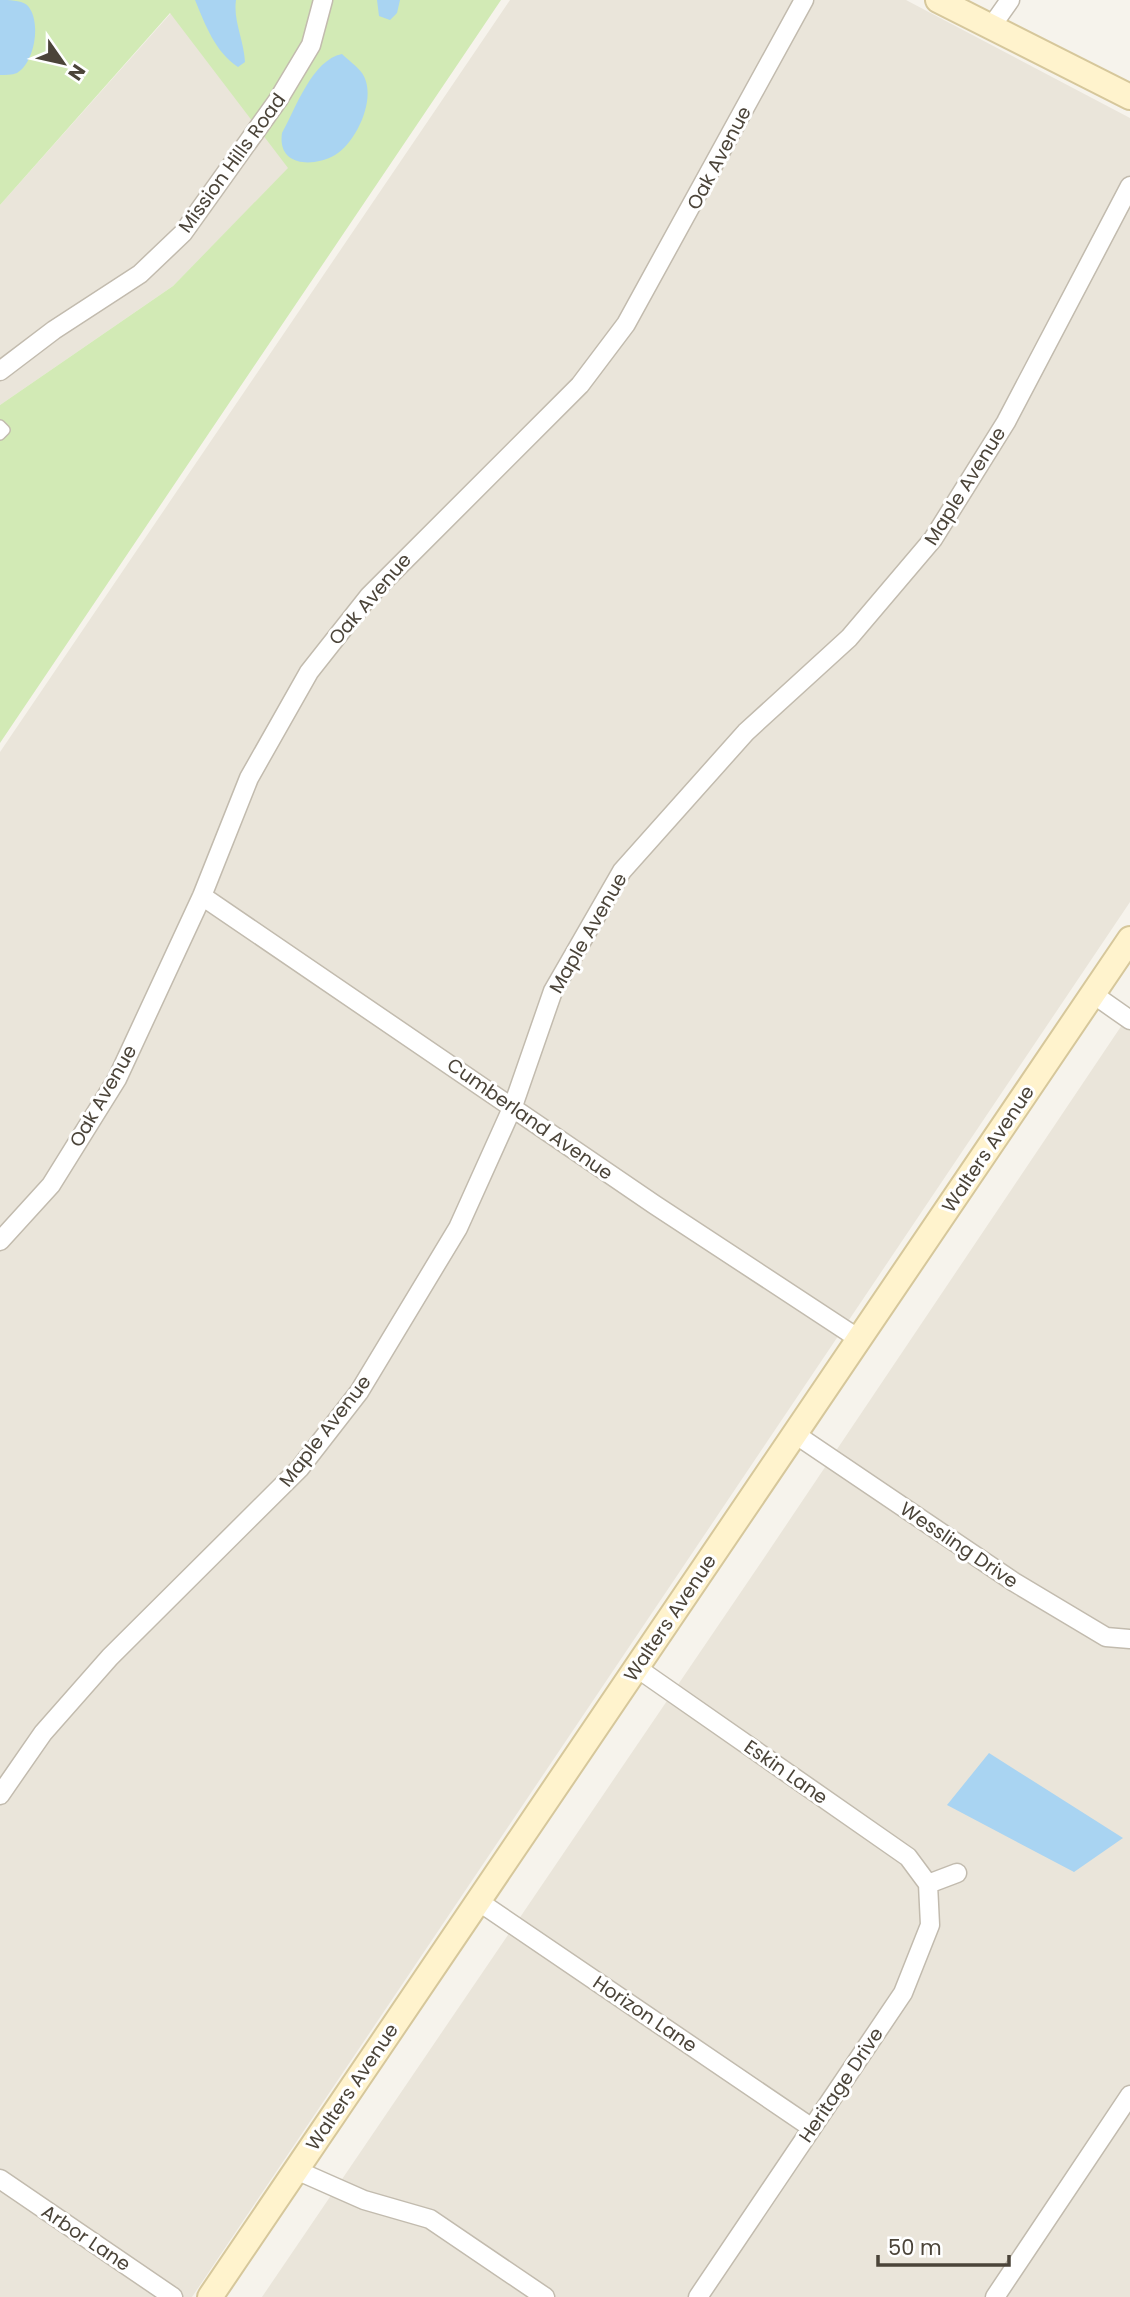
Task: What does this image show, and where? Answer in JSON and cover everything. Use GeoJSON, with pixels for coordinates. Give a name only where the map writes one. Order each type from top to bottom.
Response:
{"type":"FeatureCollection","features":[{"type":"Feature","properties":{"kind":"main road"},"geometry":{"type":"LineString","coordinates":[[939,0],[1130,97]]}},
{"type":"Feature","properties":{"kind":"main road","name":"Walters Avenue"},"geometry":{"type":"LineString","coordinates":[[210,2297],[1130,939]]}},
{"type":"Feature","properties":{"kind":"street","name":"Mission Hills Road"},"geometry":{"type":"LineString","coordinates":[[0,371],[54,330],[140,274],[183,233],[278,100],[311,45],[323,0]]}},
{"type":"Feature","properties":{"kind":"street","name":"Oak Avenue"},"geometry":{"type":"LineString","coordinates":[[0,1241],[51,1185],[117,1079],[202,896],[249,778],[309,672],[369,596],[580,385],[626,324],[804,0]]}},
{"type":"Feature","properties":{"kind":"street"},"geometry":{"type":"LineString","coordinates":[[991,27],[1010,0]]}},
{"type":"Feature","properties":{"kind":"street","name":"Maple Avenue"},"geometry":{"type":"LineString","coordinates":[[0,1795],[43,1733],[110,1657],[300,1468],[359,1392],[458,1228],[513,1106],[553,992],[622,871],[746,732],[849,638],[933,539],[1006,422],[1130,186]]}},
{"type":"Feature","properties":{"kind":"street","name":"Cumberland Avenue"},"geometry":{"type":"LineString","coordinates":[[202,896],[655,1205],[859,1339]]}},
{"type":"Feature","properties":{"kind":"street"},"geometry":{"type":"LineString","coordinates":[[1093,994],[1130,1020]]}},
{"type":"Feature","properties":{"kind":"street","name":"Wessling Drive"},"geometry":{"type":"LineString","coordinates":[[794,1434],[1014,1582],[1106,1637],[1130,1639]]}},
{"type":"Feature","properties":{"kind":"street","name":"Eskin Lane"},"geometry":{"type":"LineString","coordinates":[[637,1668],[908,1857],[928,1884]]}},
{"type":"Feature","properties":{"kind":"street"},"geometry":{"type":"LineString","coordinates":[[928,1884],[957,1872]]}},
{"type":"Feature","properties":{"kind":"street","name":"Heritage Drive"},"geometry":{"type":"LineString","coordinates":[[698,2297],[903,1993],[930,1925],[928,1884]]}},
{"type":"Feature","properties":{"kind":"street","name":"Horizon Lane"},"geometry":{"type":"LineString","coordinates":[[478,1901],[812,2128]]}},
{"type":"Feature","properties":{"kind":"street"},"geometry":{"type":"LineString","coordinates":[[995,2297],[1130,2095]]}},
{"type":"Feature","properties":{"kind":"street"},"geometry":{"type":"LineString","coordinates":[[296,2170],[364,2200],[430,2219],[545,2297]]}},
{"type":"Feature","properties":{"kind":"street","name":"Arbor Lane"},"geometry":{"type":"LineString","coordinates":[[0,2179],[173,2297]]}},
{"type":"Feature","properties":{"kind":"lane"},"geometry":{"type":"LineString","coordinates":[[0,425],[5,430],[0,435]]}},
{"type":"Feature","properties":{"kind":"shaded area"},"geometry":{"type":"Polygon","coordinates":[[[510,0],[906,0],[1130,118],[1130,902],[192,2297],[0,2297],[0,752],[510,0]]]}},
{"type":"Feature","properties":{"kind":"shaded area"},"geometry":{"type":"Polygon","coordinates":[[[171,13],[289,168],[173,286],[0,405],[0,205],[171,13]]]}},
{"type":"Feature","properties":{"kind":"shaded area"},"geometry":{"type":"Polygon","coordinates":[[[1130,1013],[1130,2297],[262,2297],[762,1561],[1130,1013]]]}},
{"type":"Feature","properties":{"kind":"green space"},"geometry":{"type":"Polygon","coordinates":[[[0,0],[501,0],[0,743],[0,405],[173,286],[288,168],[170,13],[0,205],[0,0]]]}},
{"type":"Feature","properties":{"kind":"water"},"geometry":{"type":"Polygon","coordinates":[[[0,0],[18,1],[27,5],[34,21],[32,51],[23,68],[11,75],[0,75],[0,0]]]}},
{"type":"Feature","properties":{"kind":"water"},"geometry":{"type":"Polygon","coordinates":[[[195,0],[236,0],[236,15],[245,62],[238,67],[223,54],[195,0]]]}},
{"type":"Feature","properties":{"kind":"water"},"geometry":{"type":"Polygon","coordinates":[[[377,0],[400,0],[397,13],[390,20],[379,16],[377,0]]]}},
{"type":"Feature","properties":{"kind":"water"},"geometry":{"type":"Polygon","coordinates":[[[342,54],[360,70],[366,83],[368,94],[363,118],[351,140],[335,155],[316,162],[291,158],[282,144],[282,133],[314,75],[331,58],[342,54]]]}},
{"type":"Feature","properties":{"kind":"water"},"geometry":{"type":"Polygon","coordinates":[[[989,1753],[1123,1838],[1074,1872],[947,1805],[989,1753]]]}}]}
